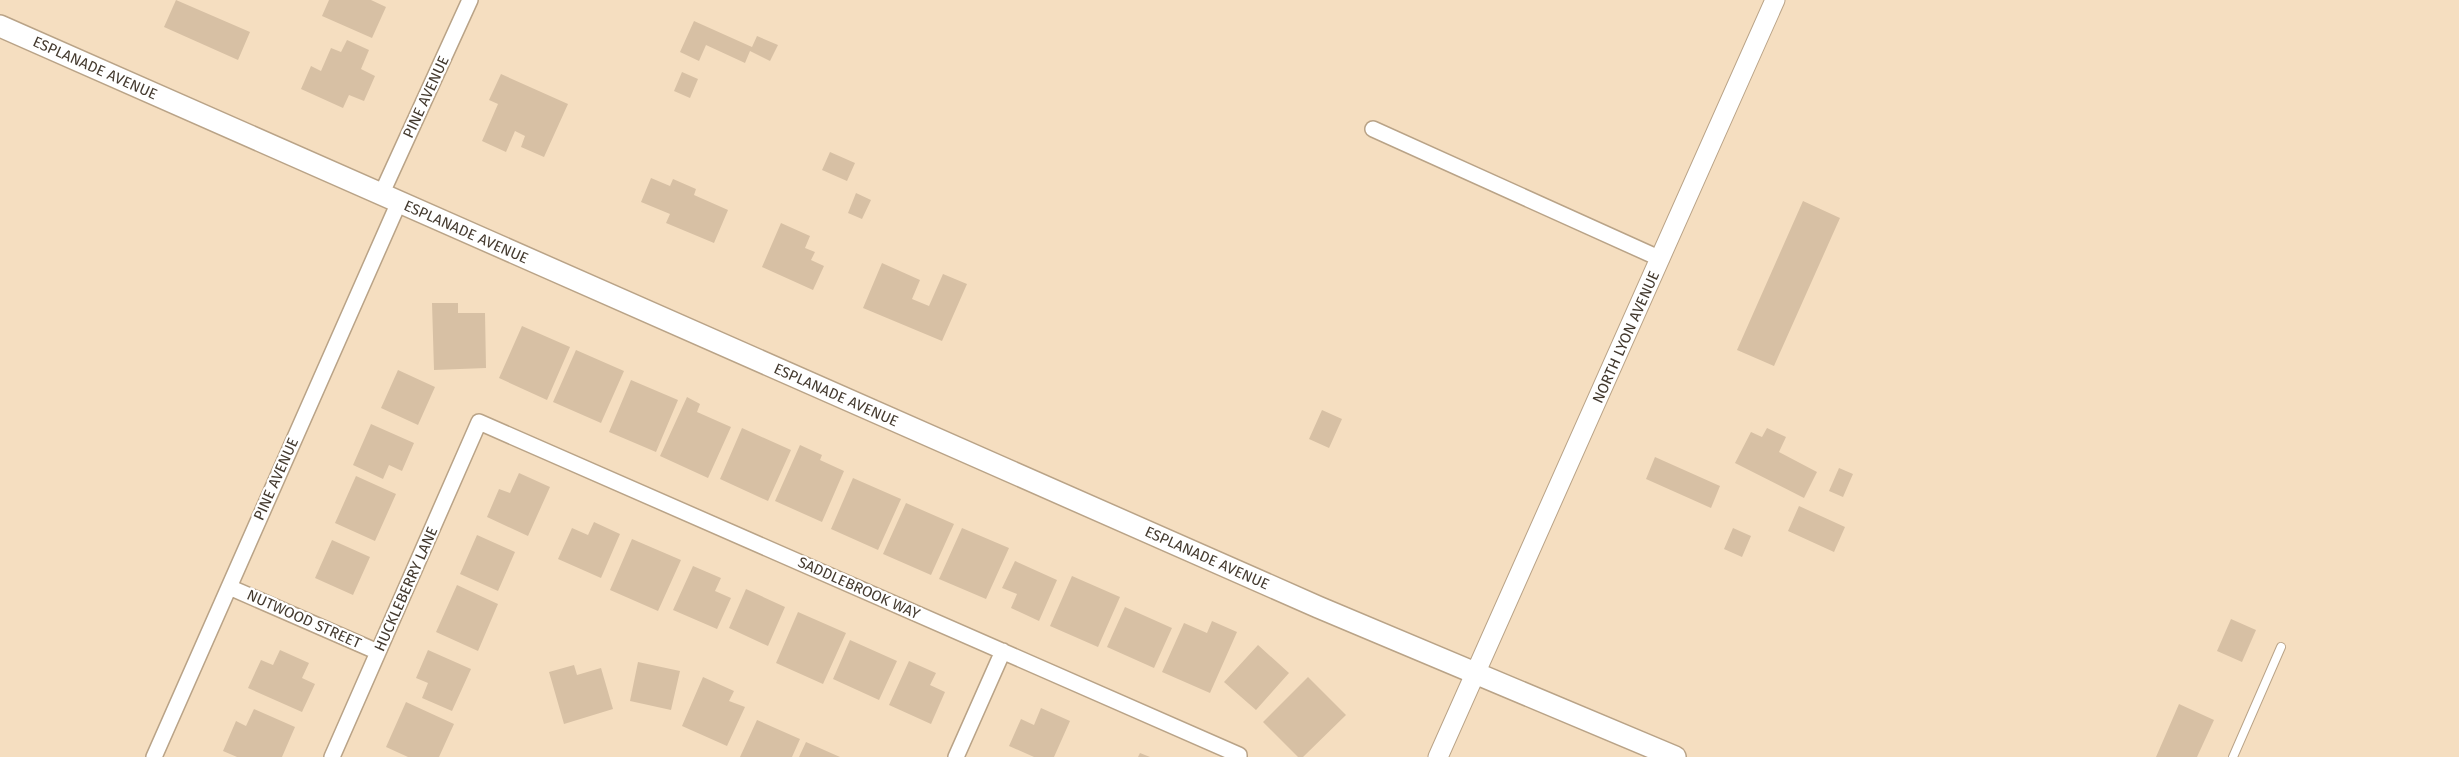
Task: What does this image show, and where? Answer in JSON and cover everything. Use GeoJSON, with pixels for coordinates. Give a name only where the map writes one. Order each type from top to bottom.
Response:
{"type":"FeatureCollection","features":[{"type":"Feature","properties":{"kind":"main road","name":"ESPLANADE AVENUE"},"geometry":{"type":"LineString","coordinates":[[0,26],[1476,674],[1675,757]]}},
{"type":"Feature","properties":{"kind":"street","name":"PINE AVENUE"},"geometry":{"type":"LineString","coordinates":[[154,757],[229,587],[470,0]]}},
{"type":"Feature","properties":{"kind":"street","name":"NORTH LYON AVENUE"},"geometry":{"type":"LineString","coordinates":[[1438,757],[1775,0]]}},
{"type":"Feature","properties":{"kind":"street"},"geometry":{"type":"LineString","coordinates":[[1373,129],[1661,259]]}},
{"type":"Feature","properties":{"kind":"street","name":"SADDLEBROOK WAY"},"geometry":{"type":"LineString","coordinates":[[479,422],[1239,756]]}},
{"type":"Feature","properties":{"kind":"street","name":"HUCKLEBERRY LANE"},"geometry":{"type":"LineString","coordinates":[[332,757],[479,422]]}},
{"type":"Feature","properties":{"kind":"street","name":"NUTWOOD STREET"},"geometry":{"type":"LineString","coordinates":[[229,587],[378,652]]}},
{"type":"Feature","properties":{"kind":"street"},"geometry":{"type":"LineString","coordinates":[[956,757],[1003,651]]}},
{"type":"Feature","properties":{"kind":"lane"},"geometry":{"type":"LineString","coordinates":[[2233,757],[2281,647]]}},
{"type":"Feature","properties":{"kind":"building"},"geometry":{"type":"Polygon","coordinates":[[[176,0],[250,32],[238,60],[164,27],[176,0]]]}},
{"type":"Feature","properties":{"kind":"building"},"geometry":{"type":"Polygon","coordinates":[[[329,0],[371,0],[386,7],[372,38],[322,16],[329,0]]]}},
{"type":"Feature","properties":{"kind":"building"},"geometry":{"type":"Polygon","coordinates":[[[694,21],[752,47],[757,36],[778,45],[770,61],[750,51],[745,63],[706,45],[699,61],[680,52],[694,21]]]}},
{"type":"Feature","properties":{"kind":"building"},"geometry":{"type":"Polygon","coordinates":[[[347,40],[369,50],[361,69],[375,76],[364,101],[349,95],[343,108],[301,89],[311,66],[321,71],[331,48],[341,52],[347,40]]]}},
{"type":"Feature","properties":{"kind":"building"},"geometry":{"type":"Polygon","coordinates":[[[682,72],[698,79],[690,98],[674,91],[682,72]]]}},
{"type":"Feature","properties":{"kind":"building"},"geometry":{"type":"Polygon","coordinates":[[[501,74],[568,104],[544,157],[521,147],[525,136],[515,131],[506,152],[482,141],[498,104],[489,100],[501,74]]]}},
{"type":"Feature","properties":{"kind":"building"},"geometry":{"type":"Polygon","coordinates":[[[830,152],[855,163],[847,181],[822,170],[830,152]]]}},
{"type":"Feature","properties":{"kind":"building"},"geometry":{"type":"Polygon","coordinates":[[[651,178],[670,186],[673,179],[696,189],[694,195],[728,210],[714,243],[666,223],[670,214],[641,202],[651,178]]]}},
{"type":"Feature","properties":{"kind":"building"},"geometry":{"type":"Polygon","coordinates":[[[856,193],[871,200],[862,219],[848,213],[856,193]]]}},
{"type":"Feature","properties":{"kind":"building"},"geometry":{"type":"Polygon","coordinates":[[[1803,201],[1840,218],[1774,366],[1737,350],[1803,201]]]}},
{"type":"Feature","properties":{"kind":"building"},"geometry":{"type":"Polygon","coordinates":[[[781,223],[810,236],[805,248],[815,252],[811,260],[824,266],[813,290],[762,267],[781,223]]]}},
{"type":"Feature","properties":{"kind":"building"},"geometry":{"type":"Polygon","coordinates":[[[882,263],[920,280],[912,299],[929,306],[943,274],[967,284],[942,341],[863,308],[882,263]]]}},
{"type":"Feature","properties":{"kind":"building"},"geometry":{"type":"Polygon","coordinates":[[[432,303],[458,303],[458,313],[485,313],[486,368],[434,370],[432,303]]]}},
{"type":"Feature","properties":{"kind":"building"},"geometry":{"type":"Polygon","coordinates":[[[522,326],[570,347],[547,400],[499,378],[522,326]]]}},
{"type":"Feature","properties":{"kind":"building"},"geometry":{"type":"Polygon","coordinates":[[[576,350],[624,371],[601,423],[553,402],[576,350]]]}},
{"type":"Feature","properties":{"kind":"building"},"geometry":{"type":"Polygon","coordinates":[[[398,370],[435,387],[418,425],[381,408],[398,370]]]}},
{"type":"Feature","properties":{"kind":"building"},"geometry":{"type":"Polygon","coordinates":[[[631,380],[678,400],[656,452],[609,432],[631,380]]]}},
{"type":"Feature","properties":{"kind":"building"},"geometry":{"type":"Polygon","coordinates":[[[687,397],[700,404],[697,412],[731,427],[708,478],[660,456],[687,397]]]}},
{"type":"Feature","properties":{"kind":"building"},"geometry":{"type":"Polygon","coordinates":[[[1322,410],[1342,419],[1329,448],[1309,439],[1322,410]]]}},
{"type":"Feature","properties":{"kind":"building"},"geometry":{"type":"Polygon","coordinates":[[[371,424],[414,443],[402,471],[389,465],[383,479],[353,465],[371,424]]]}},
{"type":"Feature","properties":{"kind":"building"},"geometry":{"type":"Polygon","coordinates":[[[742,428],[791,450],[768,501],[720,479],[742,428]]]}},
{"type":"Feature","properties":{"kind":"building"},"geometry":{"type":"Polygon","coordinates":[[[1767,428],[1786,437],[1779,452],[1817,472],[1804,498],[1735,463],[1751,432],[1762,437],[1767,428]]]}},
{"type":"Feature","properties":{"kind":"building"},"geometry":{"type":"Polygon","coordinates":[[[800,445],[822,455],[820,460],[844,471],[822,522],[775,501],[800,445]]]}},
{"type":"Feature","properties":{"kind":"building"},"geometry":{"type":"Polygon","coordinates":[[[1655,457],[1720,486],[1711,508],[1646,479],[1655,457]]]}},
{"type":"Feature","properties":{"kind":"building"},"geometry":{"type":"Polygon","coordinates":[[[1839,468],[1853,474],[1843,497],[1829,491],[1839,468]]]}},
{"type":"Feature","properties":{"kind":"building"},"geometry":{"type":"Polygon","coordinates":[[[519,473],[550,487],[528,536],[487,517],[499,489],[510,493],[519,473]]]}},
{"type":"Feature","properties":{"kind":"building"},"geometry":{"type":"Polygon","coordinates":[[[356,476],[396,494],[375,541],[335,523],[356,476]]]}},
{"type":"Feature","properties":{"kind":"building"},"geometry":{"type":"Polygon","coordinates":[[[853,478],[901,499],[878,550],[831,529],[853,478]]]}},
{"type":"Feature","properties":{"kind":"building"},"geometry":{"type":"Polygon","coordinates":[[[906,503],[954,524],[931,575],[883,554],[906,503]]]}},
{"type":"Feature","properties":{"kind":"building"},"geometry":{"type":"Polygon","coordinates":[[[1799,506],[1845,527],[1834,552],[1788,531],[1799,506]]]}},
{"type":"Feature","properties":{"kind":"building"},"geometry":{"type":"Polygon","coordinates":[[[594,522],[620,534],[601,578],[558,559],[572,528],[588,535],[594,522]]]}},
{"type":"Feature","properties":{"kind":"building"},"geometry":{"type":"Polygon","coordinates":[[[962,528],[1009,548],[986,599],[939,579],[962,528]]]}},
{"type":"Feature","properties":{"kind":"building"},"geometry":{"type":"Polygon","coordinates":[[[1733,528],[1751,536],[1742,557],[1724,549],[1733,528]]]}},
{"type":"Feature","properties":{"kind":"building"},"geometry":{"type":"Polygon","coordinates":[[[477,535],[515,552],[498,591],[460,574],[477,535]]]}},
{"type":"Feature","properties":{"kind":"building"},"geometry":{"type":"Polygon","coordinates":[[[632,539],[681,560],[658,611],[610,590],[632,539]]]}},
{"type":"Feature","properties":{"kind":"building"},"geometry":{"type":"Polygon","coordinates":[[[332,540],[370,557],[353,595],[315,578],[332,540]]]}},
{"type":"Feature","properties":{"kind":"building"},"geometry":{"type":"Polygon","coordinates":[[[1015,561],[1057,580],[1039,621],[1011,608],[1017,594],[1002,588],[1015,561]]]}},
{"type":"Feature","properties":{"kind":"building"},"geometry":{"type":"Polygon","coordinates":[[[693,566],[721,578],[715,591],[731,598],[717,629],[673,610],[693,566]]]}},
{"type":"Feature","properties":{"kind":"building"},"geometry":{"type":"Polygon","coordinates":[[[1072,576],[1120,597],[1098,647],[1050,626],[1072,576]]]}},
{"type":"Feature","properties":{"kind":"building"},"geometry":{"type":"Polygon","coordinates":[[[457,585],[498,604],[478,651],[436,632],[457,585]]]}},
{"type":"Feature","properties":{"kind":"building"},"geometry":{"type":"Polygon","coordinates":[[[746,589],[785,607],[768,646],[729,628],[746,589]]]}},
{"type":"Feature","properties":{"kind":"building"},"geometry":{"type":"Polygon","coordinates":[[[1125,607],[1172,628],[1154,668],[1107,647],[1125,607]]]}},
{"type":"Feature","properties":{"kind":"building"},"geometry":{"type":"Polygon","coordinates":[[[798,612],[846,633],[823,684],[776,663],[798,612]]]}},
{"type":"Feature","properties":{"kind":"building"},"geometry":{"type":"Polygon","coordinates":[[[2231,619],[2256,630],[2242,662],[2217,651],[2231,619]]]}},
{"type":"Feature","properties":{"kind":"building"},"geometry":{"type":"Polygon","coordinates":[[[1212,621],[1237,632],[1210,693],[1162,672],[1184,623],[1207,633],[1212,621]]]}},
{"type":"Feature","properties":{"kind":"building"},"geometry":{"type":"Polygon","coordinates":[[[850,640],[897,661],[879,700],[833,679],[850,640]]]}},
{"type":"Feature","properties":{"kind":"building"},"geometry":{"type":"Polygon","coordinates":[[[1258,645],[1289,673],[1256,710],[1224,682],[1258,645]]]}},
{"type":"Feature","properties":{"kind":"building"},"geometry":{"type":"Polygon","coordinates":[[[280,650],[309,663],[302,678],[315,684],[302,712],[248,688],[261,660],[273,665],[280,650]]]}},
{"type":"Feature","properties":{"kind":"building"},"geometry":{"type":"Polygon","coordinates":[[[428,650],[471,669],[452,711],[422,698],[428,683],[416,678],[428,650]]]}},
{"type":"Feature","properties":{"kind":"building"},"geometry":{"type":"Polygon","coordinates":[[[909,661],[936,673],[930,685],[945,692],[931,724],[889,705],[909,661]]]}},
{"type":"Feature","properties":{"kind":"building"},"geometry":{"type":"Polygon","coordinates":[[[638,662],[680,671],[671,710],[630,701],[638,662]]]}},
{"type":"Feature","properties":{"kind":"building"},"geometry":{"type":"Polygon","coordinates":[[[574,665],[577,675],[601,668],[613,709],[564,724],[549,672],[574,665]]]}},
{"type":"Feature","properties":{"kind":"building"},"geometry":{"type":"Polygon","coordinates":[[[703,677],[734,691],[729,701],[745,707],[727,746],[682,726],[703,677]]]}},
{"type":"Feature","properties":{"kind":"building"},"geometry":{"type":"Polygon","coordinates":[[[1308,677],[1346,715],[1303,757],[1298,757],[1263,722],[1308,677]]]}},
{"type":"Feature","properties":{"kind":"building"},"geometry":{"type":"Polygon","coordinates":[[[406,702],[454,724],[439,757],[408,757],[386,747],[406,702]]]}},
{"type":"Feature","properties":{"kind":"building"},"geometry":{"type":"Polygon","coordinates":[[[2179,704],[2214,720],[2197,757],[2156,757],[2179,704]]]}},
{"type":"Feature","properties":{"kind":"building"},"geometry":{"type":"Polygon","coordinates":[[[1041,708],[1070,721],[1054,757],[1034,757],[1009,746],[1021,719],[1034,725],[1041,708]]]}},
{"type":"Feature","properties":{"kind":"building"},"geometry":{"type":"Polygon","coordinates":[[[254,709],[295,727],[282,757],[237,757],[223,751],[236,721],[246,726],[254,709]]]}},
{"type":"Feature","properties":{"kind":"building"},"geometry":{"type":"Polygon","coordinates":[[[757,720],[800,739],[792,757],[740,757],[757,720]]]}},
{"type":"Feature","properties":{"kind":"building"},"geometry":{"type":"Polygon","coordinates":[[[806,742],[840,757],[799,757],[806,742]]]}},
{"type":"Feature","properties":{"kind":"building"},"geometry":{"type":"Polygon","coordinates":[[[1140,753],[1150,757],[1138,757],[1140,753]]]}}]}
